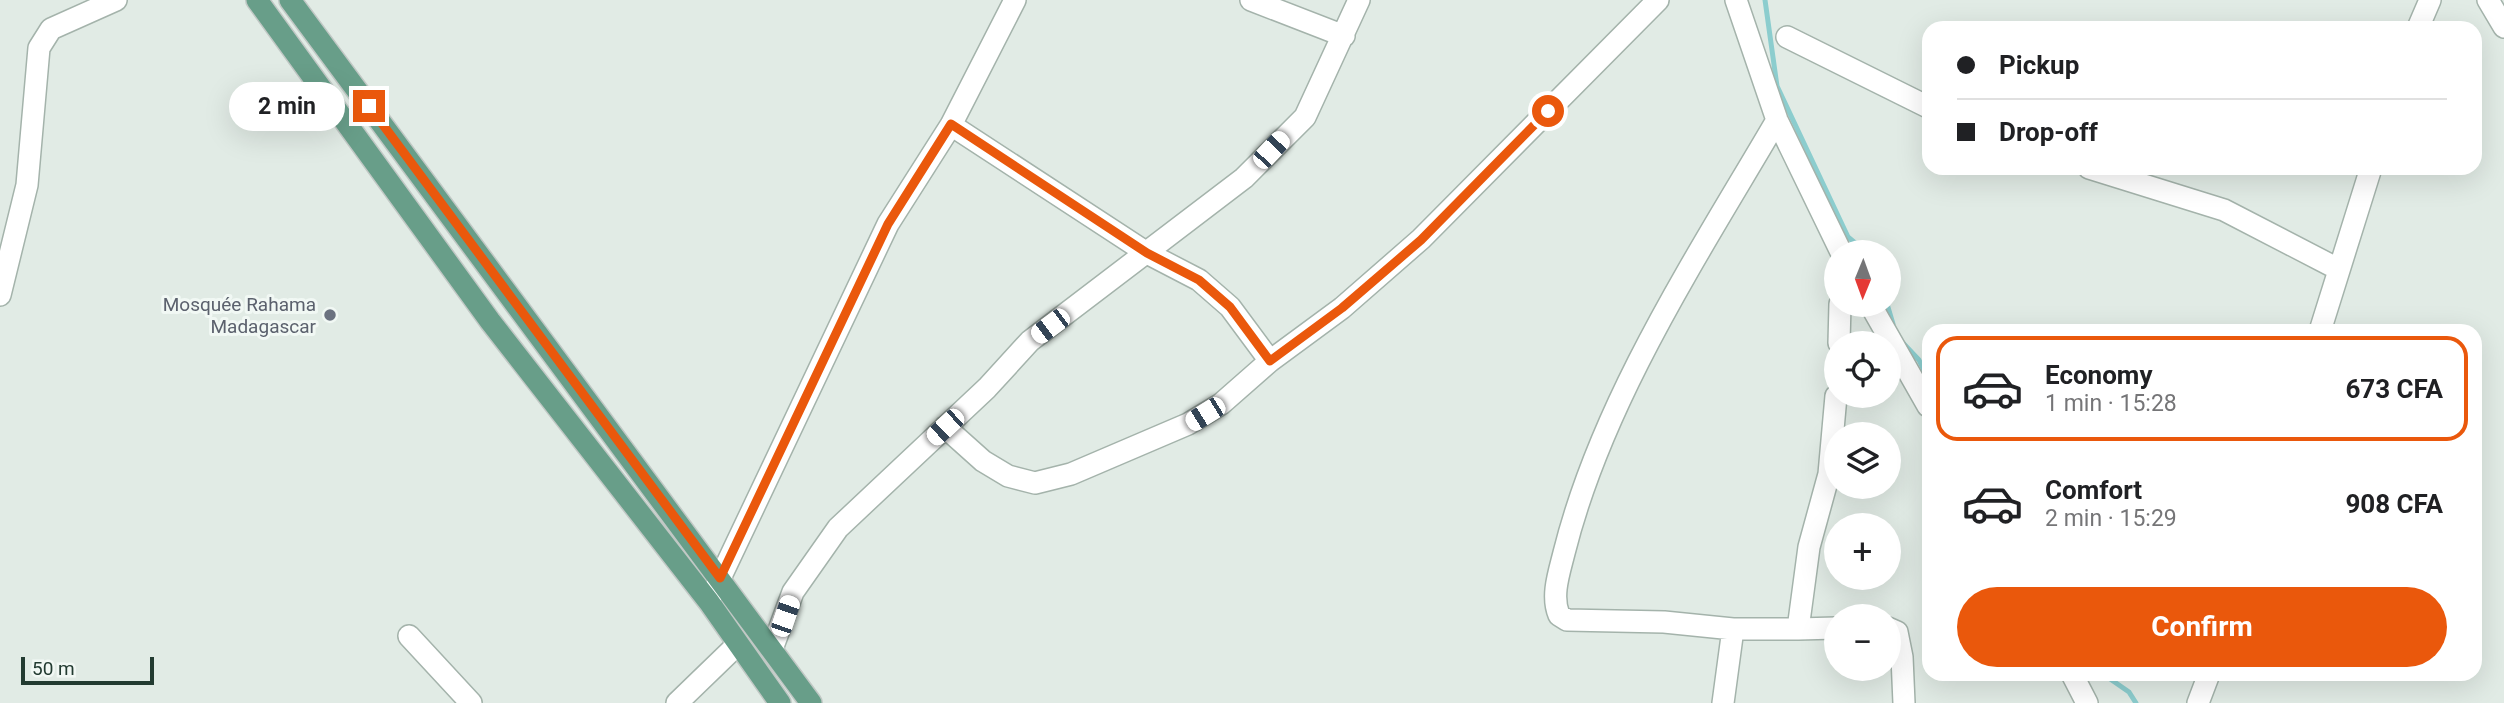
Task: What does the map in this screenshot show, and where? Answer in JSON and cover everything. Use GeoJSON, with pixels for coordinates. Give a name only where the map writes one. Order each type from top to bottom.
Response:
{"type":"FeatureCollection","features":[{"type":"Feature","properties":{"kind":"main road"},"geometry":{"type":"LineString","coordinates":[[257,0],[490,321],[709,602],[780,703]]}},
{"type":"Feature","properties":{"kind":"main road"},"geometry":{"type":"LineString","coordinates":[[290,0],[811,703]]}},
{"type":"Feature","properties":{"kind":"street"},"geometry":{"type":"LineString","coordinates":[[0,295],[27,185],[39,48],[51,29],[116,0]]}},
{"type":"Feature","properties":{"kind":"street"},"geometry":{"type":"LineString","coordinates":[[709,602],[888,224],[951,124],[1015,0]]}},
{"type":"Feature","properties":{"kind":"street"},"geometry":{"type":"LineString","coordinates":[[1251,0],[1344,36]]}},
{"type":"Feature","properties":{"kind":"street"},"geometry":{"type":"LineString","coordinates":[[772,649],[793,592],[832,536],[1030,341],[1244,178],[1305,117],[1359,0]]}},
{"type":"Feature","properties":{"kind":"street"},"geometry":{"type":"LineString","coordinates":[[945,427],[983,461],[1009,476],[1035,483],[1071,474],[1188,424],[1221,404],[1270,361],[1342,308],[1421,240],[1658,0]]}},
{"type":"Feature","properties":{"kind":"street"},"geometry":{"type":"LineString","coordinates":[[1736,0],[1777,120],[1835,240]]}},
{"type":"Feature","properties":{"kind":"street"},"geometry":{"type":"LineString","coordinates":[[2421,21],[2430,0]]}},
{"type":"Feature","properties":{"kind":"street"},"geometry":{"type":"LineString","coordinates":[[2488,0],[2504,27]]}},
{"type":"Feature","properties":{"kind":"street"},"geometry":{"type":"LineString","coordinates":[[1787,37],[1922,104]]}},
{"type":"Feature","properties":{"kind":"street"},"geometry":{"type":"LineString","coordinates":[[1777,120],[1691,267],[1609,426],[1578,498],[1554,604],[1559,615],[1567,620],[1664,622],[1733,629],[1824,628]]}},
{"type":"Feature","properties":{"kind":"street"},"geometry":{"type":"LineString","coordinates":[[951,124],[1147,253],[1199,280],[1216,293],[1270,361]]}},
{"type":"Feature","properties":{"kind":"street"},"geometry":{"type":"LineString","coordinates":[[2112,175],[2224,210],[2338,269]]}},
{"type":"Feature","properties":{"kind":"street"},"geometry":{"type":"LineString","coordinates":[[2322,324],[2369,175]]}},
{"type":"Feature","properties":{"kind":"street"},"geometry":{"type":"LineString","coordinates":[[1877,317],[1922,395]]}},
{"type":"Feature","properties":{"kind":"street"},"geometry":{"type":"LineString","coordinates":[[1798,629],[1809,547],[1829,474],[1835,408]]}},
{"type":"Feature","properties":{"kind":"street"},"geometry":{"type":"LineString","coordinates":[[1723,703],[1733,629]]}},
{"type":"Feature","properties":{"kind":"street"},"geometry":{"type":"LineString","coordinates":[[409,636],[471,703]]}},
{"type":"Feature","properties":{"kind":"street"},"geometry":{"type":"LineString","coordinates":[[1901,642],[1905,703]]}},
{"type":"Feature","properties":{"kind":"street"},"geometry":{"type":"LineString","coordinates":[[677,703],[738,644]]}},
{"type":"Feature","properties":{"kind":"street"},"geometry":{"type":"LineString","coordinates":[[2076,681],[2087,703]]}},
{"type":"Feature","properties":{"kind":"street"},"geometry":{"type":"LineString","coordinates":[[2198,703],[2206,681]]}},
{"type":"Feature","properties":{"kind":"waterway"},"geometry":{"type":"LineString","coordinates":[[1765,0],[1777,86],[1852,240]]}},
{"type":"Feature","properties":{"kind":"waterway"},"geometry":{"type":"LineString","coordinates":[[1891,317],[1893,324]]}},
{"type":"Feature","properties":{"kind":"waterway"},"geometry":{"type":"LineString","coordinates":[[1902,342],[1922,366]]}},
{"type":"Feature","properties":{"kind":"waterway"},"geometry":{"type":"LineString","coordinates":[[2113,681],[2129,692],[2136,703]]}},
{"type":"Feature","properties":{"kind":"place","name":"Mosquée Rahama Madagascar"},"geometry":{"type":"Point","coordinates":[330,315]}},
{"type":"Feature","properties":{"kind":"route"},"geometry":{"type":"LineString","coordinates":[[369,106],[720,578],[888,224],[951,124],[1147,253],[1199,280],[1230,307],[1270,361],[1342,308],[1421,240],[1548,111]]}}]}
